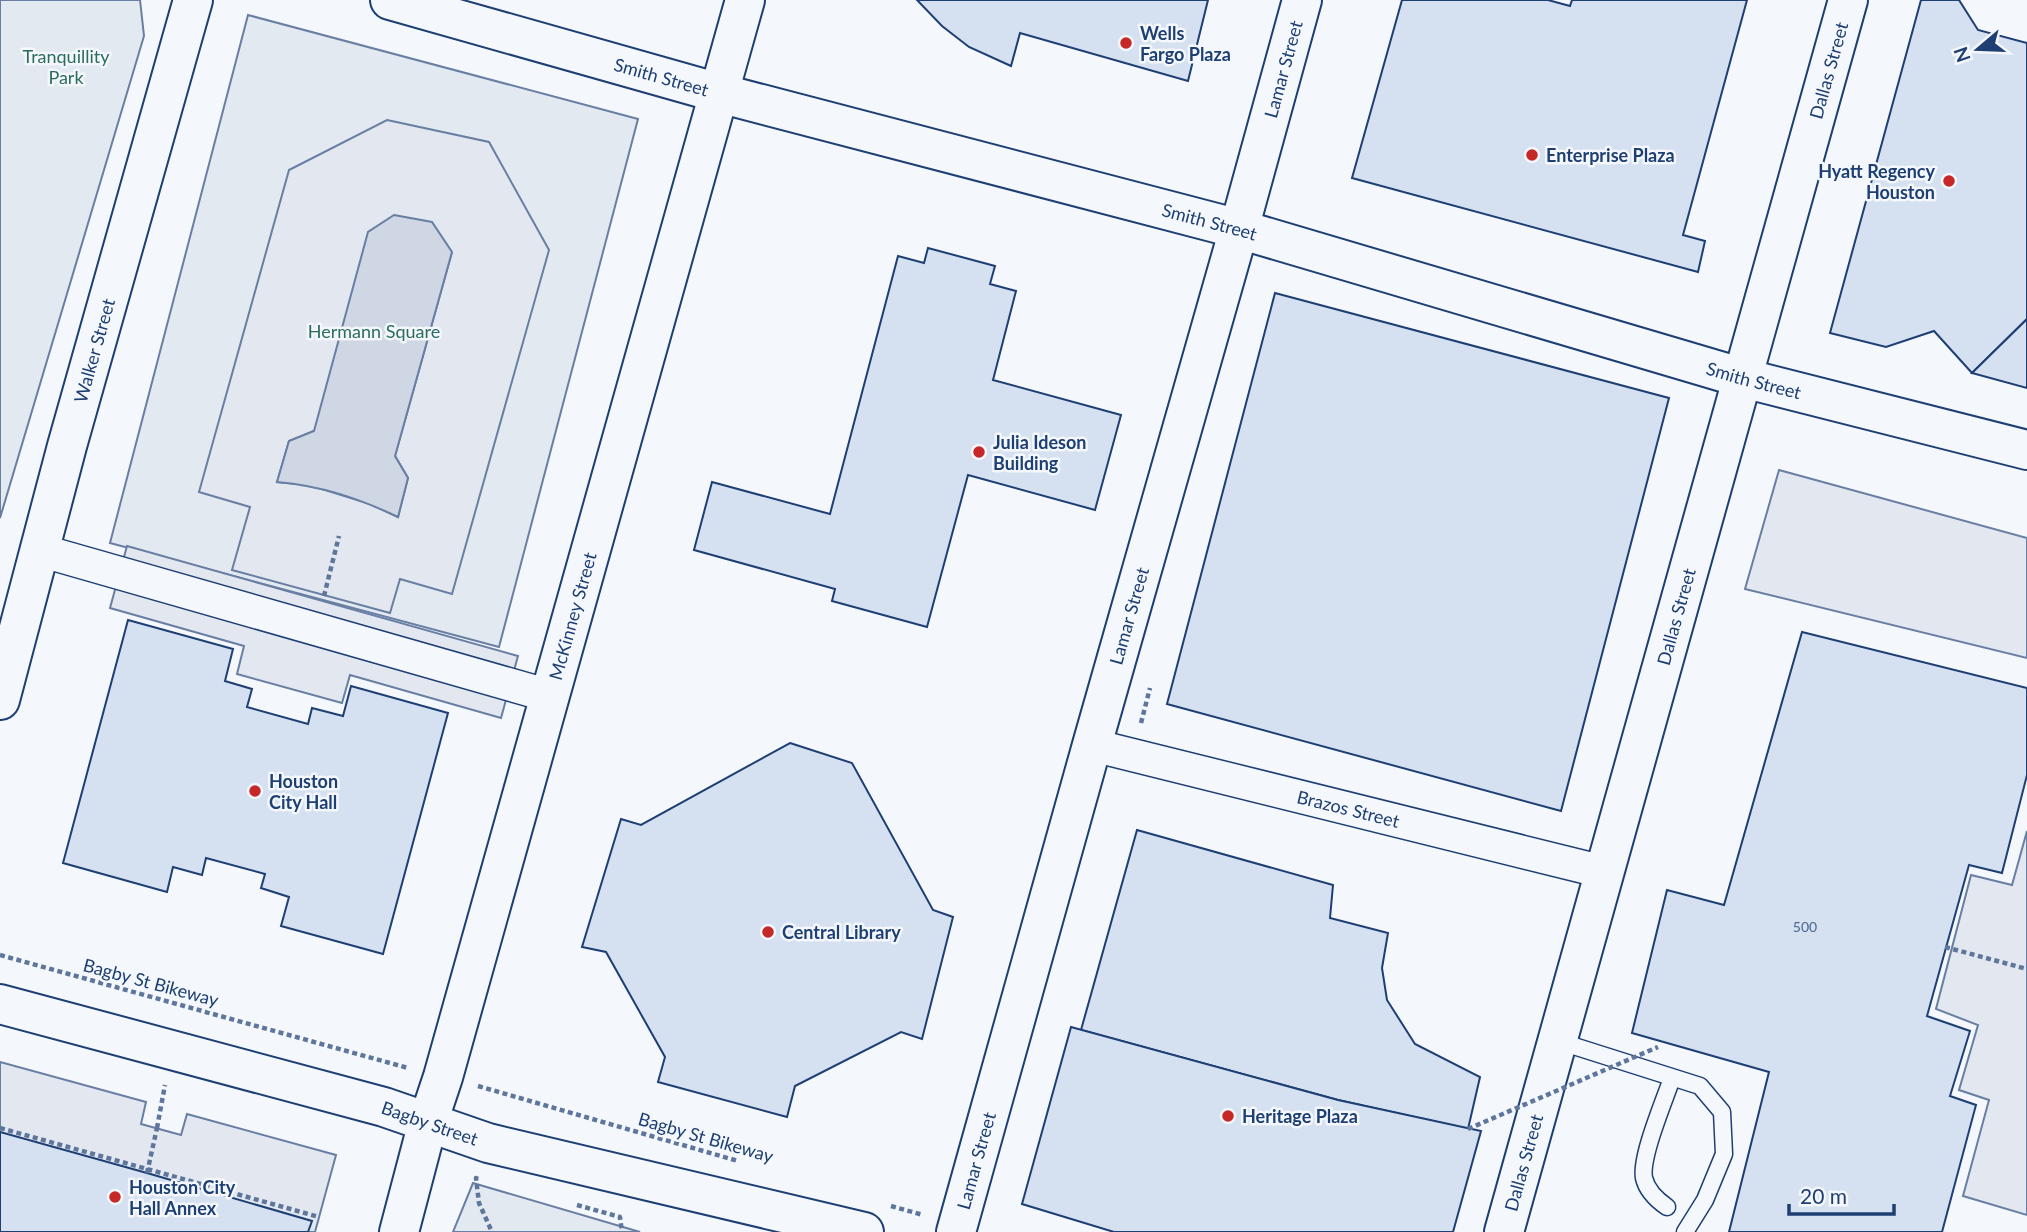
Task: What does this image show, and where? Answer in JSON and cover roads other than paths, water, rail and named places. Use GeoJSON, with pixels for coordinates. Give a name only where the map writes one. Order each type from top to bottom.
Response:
{"type":"FeatureCollection","features":[{"type":"Feature","properties":{"kind":"street","name":"Walker Street"},"geometry":{"type":"LineString","coordinates":[[0,701],[39,550],[193,0]]}},
{"type":"Feature","properties":{"kind":"street","name":"Smith Street"},"geometry":{"type":"LineString","coordinates":[[390,0],[719,93],[1239,229],[1743,378],[2027,450]]}},
{"type":"Feature","properties":{"kind":"street","name":"McKinney Street"},"geometry":{"type":"LineString","coordinates":[[399,1232],[745,0]]}},
{"type":"Feature","properties":{"kind":"street","name":"Lamar Street"},"geometry":{"type":"LineString","coordinates":[[956,1232],[1302,0]]}},
{"type":"Feature","properties":{"kind":"street","name":"Dallas Street"},"geometry":{"type":"LineString","coordinates":[[1504,1232],[1848,0]]}},
{"type":"Feature","properties":{"kind":"street"},"geometry":{"type":"LineString","coordinates":[[39,550],[550,696]]}},
{"type":"Feature","properties":{"kind":"street","name":"Brazos Street"},"geometry":{"type":"LineString","coordinates":[[1092,745],[1604,872]]}},
{"type":"Feature","properties":{"kind":"street","name":"Bagby Street"},"geometry":{"type":"LineString","coordinates":[[0,1004],[384,1107],[488,1143],[874,1218]]}},
{"type":"Feature","properties":{"kind":"lane"},"geometry":{"type":"LineString","coordinates":[[1557,1041],[1700,1086],[1722,1112],[1724,1154],[1705,1200],[1685,1232]]}},
{"type":"Feature","properties":{"kind":"lane"},"geometry":{"type":"LineString","coordinates":[[1667,1207],[1654,1197],[1644,1178],[1646,1156],[1672,1077]]}},
{"type":"Feature","properties":{"kind":"place","name":"Wells Fargo Plaza"},"geometry":{"type":"Point","coordinates":[1126,43]}},
{"type":"Feature","properties":{"kind":"place","name":"Enterprise Plaza"},"geometry":{"type":"Point","coordinates":[1532,155]}},
{"type":"Feature","properties":{"kind":"place","name":"Hyatt Regency Houston"},"geometry":{"type":"Point","coordinates":[1949,181]}},
{"type":"Feature","properties":{"kind":"place","name":"Julia Ideson Building"},"geometry":{"type":"Point","coordinates":[979,452]}},
{"type":"Feature","properties":{"kind":"place","name":"Houston City Hall"},"geometry":{"type":"Point","coordinates":[255,791]}},
{"type":"Feature","properties":{"kind":"place","name":"Central Library"},"geometry":{"type":"Point","coordinates":[768,932]}},
{"type":"Feature","properties":{"kind":"place","name":"Heritage Plaza"},"geometry":{"type":"Point","coordinates":[1228,1116]}},
{"type":"Feature","properties":{"kind":"place","name":"Houston City Hall Annex"},"geometry":{"type":"Point","coordinates":[115,1197]}},
{"type":"Feature","properties":{"kind":"park label","name":"Tranquillity Park"},"geometry":{"type":"Point","coordinates":[66,66]}},
{"type":"Feature","properties":{"kind":"park label","name":"Hermann Square"},"geometry":{"type":"Point","coordinates":[374,331]}}]}
